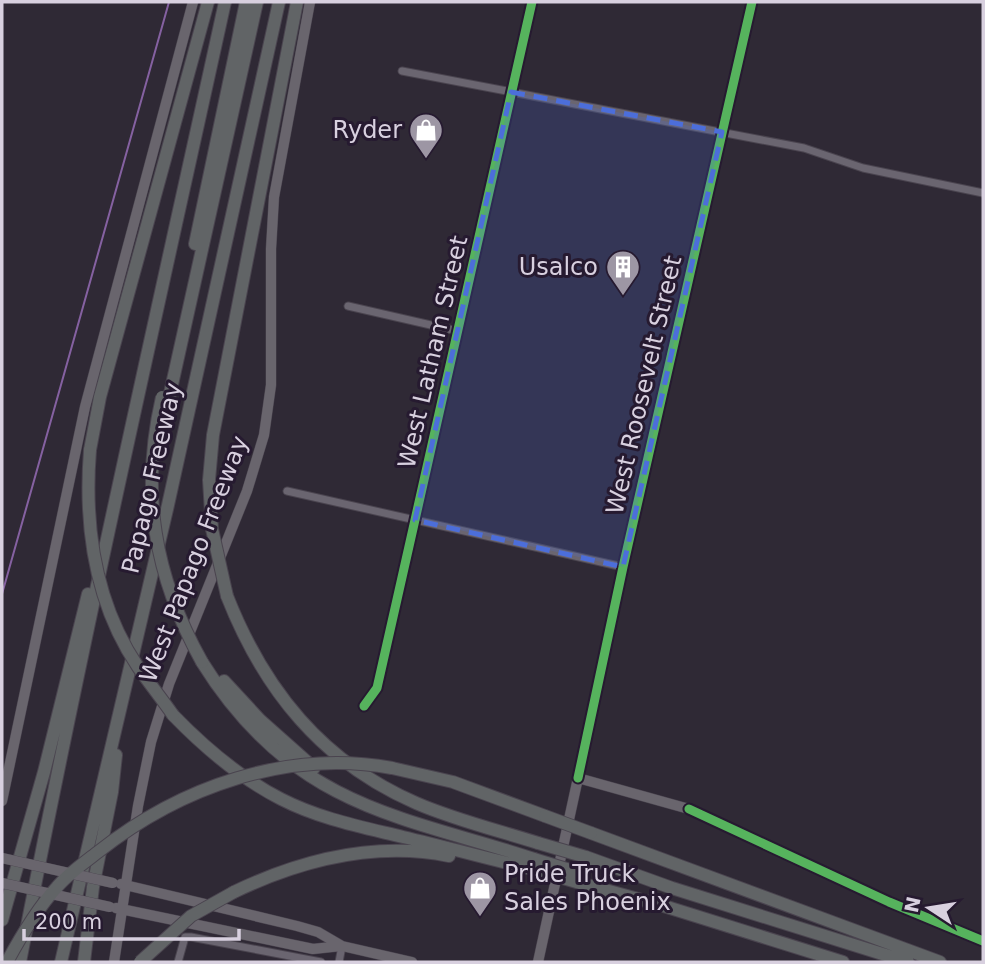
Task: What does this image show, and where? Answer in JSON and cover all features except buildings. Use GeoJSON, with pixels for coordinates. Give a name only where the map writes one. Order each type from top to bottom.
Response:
{"type":"FeatureCollection","features":[{"type":"Feature","properties":{"kind":"highway"},"geometry":{"type":"LineString","coordinates":[[208,2],[100,397],[90,450],[90,533],[99,575],[121,636],[137,666],[173,715],[232,769],[272,794],[303,809],[367,829],[534,860],[582,874],[672,888],[908,962]]}},
{"type":"Feature","properties":{"kind":"highway","name":"Papago Freeway"},"geometry":{"type":"LineString","coordinates":[[20,962],[140,387],[225,2]]}},
{"type":"Feature","properties":{"kind":"highway"},"geometry":{"type":"LineString","coordinates":[[246,2],[166,397],[161,447],[160,517],[172,575],[204,659],[224,694],[282,756],[325,785],[355,800],[387,813],[582,874],[667,906],[843,962]]}},
{"type":"Feature","properties":{"kind":"highway"},"geometry":{"type":"LineString","coordinates":[[166,397],[257,2]]}},
{"type":"Feature","properties":{"kind":"highway","name":"Papago Freeway"},"geometry":{"type":"LineString","coordinates":[[61,962],[168,505],[279,2]]}},
{"type":"Feature","properties":{"kind":"highway"},"geometry":{"type":"LineString","coordinates":[[297,2],[213,435],[209,480],[212,529],[227,596],[250,648],[280,697],[309,729],[354,769],[416,803],[534,860]]}},
{"type":"Feature","properties":{"kind":"highway"},"geometry":{"type":"LineString","coordinates":[[2,920],[44,772],[140,387]]}},
{"type":"Feature","properties":{"kind":"highway"},"geometry":{"type":"LineString","coordinates":[[84,962],[93,887],[113,792],[121,706]]}},
{"type":"Feature","properties":{"kind":"highway"},"geometry":{"type":"LineString","coordinates":[[7,962],[36,914],[69,875],[132,826],[177,800],[228,780],[282,768],[349,764],[392,768],[453,782],[940,962]]}},
{"type":"Feature","properties":{"kind":"highway"},"geometry":{"type":"LineString","coordinates":[[140,962],[191,916],[234,892],[301,864],[345,855],[392,850],[534,860]]}},
{"type":"Feature","properties":{"kind":"main road"},"geometry":{"type":"LineString","coordinates":[[2,801],[85,407],[192,2]]}},
{"type":"Feature","properties":{"kind":"main road","name":"West Papago Freeway"},"geometry":{"type":"LineString","coordinates":[[114,962],[143,777],[160,712],[179,658],[247,491],[264,435],[271,373],[271,249],[274,197],[310,2]]}},
{"type":"Feature","properties":{"kind":"main road"},"geometry":{"type":"LineString","coordinates":[[578,778],[689,809],[889,902],[983,941]]}},
{"type":"Feature","properties":{"kind":"main road","name":"West Roosevelt Street"},"geometry":{"type":"LineString","coordinates":[[538,962],[578,778]]}},
{"type":"Feature","properties":{"kind":"main road"},"geometry":{"type":"LineString","coordinates":[[2,858],[318,932],[342,946],[412,962]]}},
{"type":"Feature","properties":{"kind":"main road"},"geometry":{"type":"LineString","coordinates":[[2,883],[313,949],[342,946]]}},
{"type":"Feature","properties":{"kind":"street","name":"West Latham Street"},"geometry":{"type":"LineString","coordinates":[[363,706],[377,688],[532,2]]}},
{"type":"Feature","properties":{"kind":"street","name":"West Roosevelt Street"},"geometry":{"type":"LineString","coordinates":[[578,778],[623,567],[752,2]]}},
{"type":"Feature","properties":{"kind":"street"},"geometry":{"type":"LineString","coordinates":[[402,71],[804,148],[863,168],[983,193]]}},
{"type":"Feature","properties":{"kind":"street"},"geometry":{"type":"LineString","coordinates":[[348,306],[457,331]]}},
{"type":"Feature","properties":{"kind":"street"},"geometry":{"type":"LineString","coordinates":[[287,491],[623,567]]}},
{"type":"Feature","properties":{"kind":"street"},"geometry":{"type":"LineString","coordinates":[[178,962],[185,937],[321,962]]}},
{"type":"Feature","properties":{"kind":"street"},"geometry":{"type":"LineString","coordinates":[[339,962],[342,946]]}},
{"type":"Feature","properties":{"kind":"highlighted area"},"geometry":{"type":"Polygon","coordinates":[[[511,92],[722,132],[623,567],[415,520],[511,92]]]}},
{"type":"Feature","properties":{"kind":"waterway"},"geometry":{"type":"LineString","coordinates":[[2,594],[169,2]]}},
{"type":"Feature","properties":{"kind":"cycle path"},"geometry":{"type":"LineString","coordinates":[[364,706],[377,688],[532,2]]}},
{"type":"Feature","properties":{"kind":"cycle path"},"geometry":{"type":"LineString","coordinates":[[578,778],[623,567],[752,2]]}},
{"type":"Feature","properties":{"kind":"cycle path"},"geometry":{"type":"LineString","coordinates":[[689,809],[889,902],[983,941]]}},
{"type":"Feature","properties":{"kind":"place","name":"Ryder"},"geometry":{"type":"Point","coordinates":[426,160]}},
{"type":"Feature","properties":{"kind":"place","name":"Usalco"},"geometry":{"type":"Point","coordinates":[623,297]}},
{"type":"Feature","properties":{"kind":"place","name":"Pride Truck Sales Phoenix"},"geometry":{"type":"Point","coordinates":[480,918]}}]}
